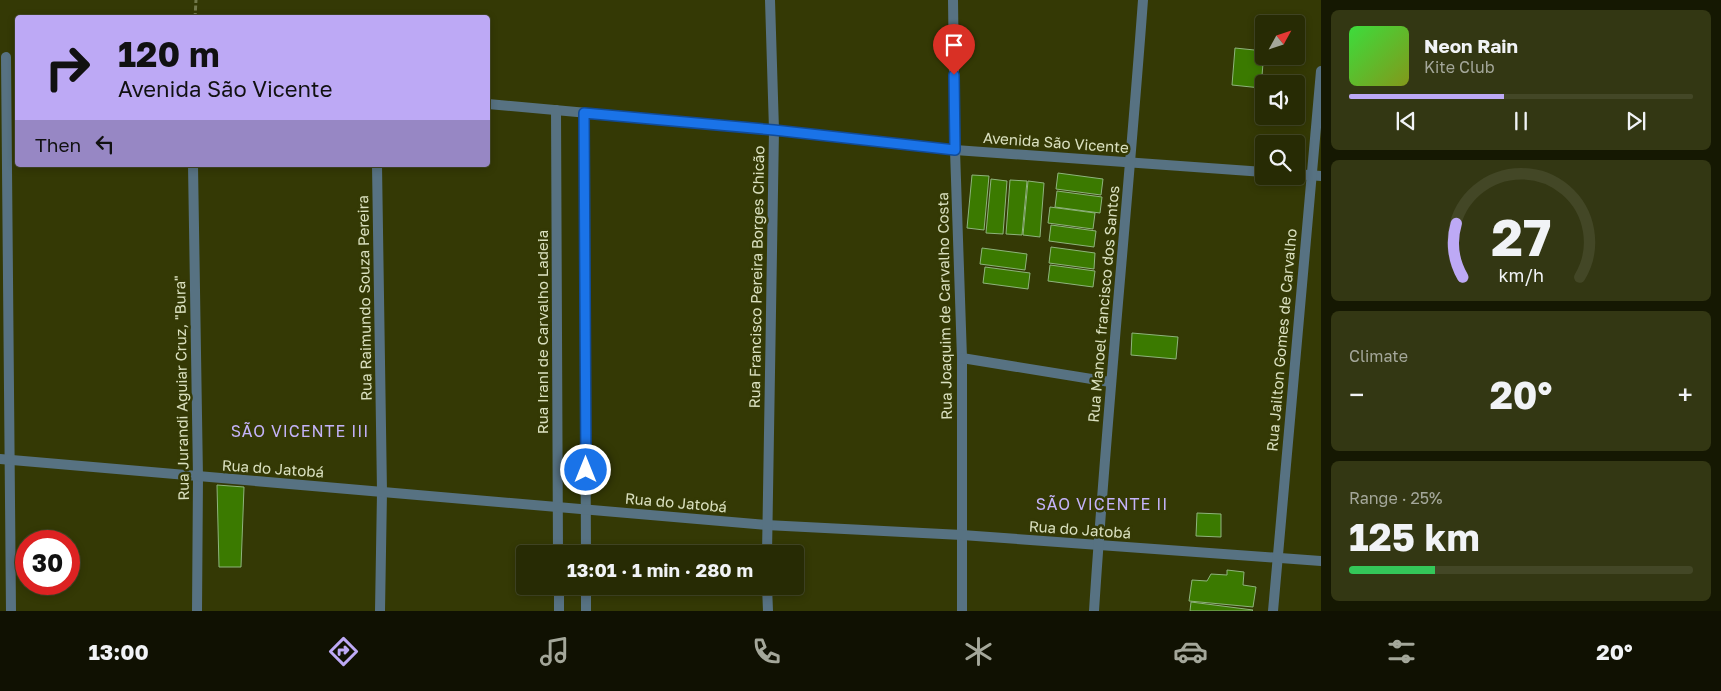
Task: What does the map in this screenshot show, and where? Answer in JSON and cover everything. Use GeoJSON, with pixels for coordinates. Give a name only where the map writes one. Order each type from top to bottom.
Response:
{"type":"FeatureCollection","features":[{"type":"Feature","properties":{"kind":"street","name":"Rua Francisco Pereira Borges Chicão"},"geometry":{"type":"LineString","coordinates":[[767,545],[774,130],[770,0]]}},
{"type":"Feature","properties":{"kind":"street","name":"Rua Joaquim de Carvalho Costa"},"geometry":{"type":"LineString","coordinates":[[953,0],[955,150],[962,358],[962,611]]}},
{"type":"Feature","properties":{"kind":"street","name":"Rua Manoel francisco dos Santos"},"geometry":{"type":"LineString","coordinates":[[1094,611],[1110,382],[1131,163],[1143,0]]}},
{"type":"Feature","properties":{"kind":"street"},"geometry":{"type":"LineString","coordinates":[[3,57],[5,459],[11,611]]}},
{"type":"Feature","properties":{"kind":"street","name":"Rua Jailton Gomes de Carvalho"},"geometry":{"type":"LineString","coordinates":[[1273,611],[1316,175],[1321,72]]}},
{"type":"Feature","properties":{"kind":"street","name":"Avenida São Vicente"},"geometry":{"type":"LineString","coordinates":[[490,104],[774,130],[955,150],[1255,171]]}},
{"type":"Feature","properties":{"kind":"street","name":"Rua Irani de Carvalho Ladeia"},"geometry":{"type":"LineString","coordinates":[[556,110],[558,545]]}},
{"type":"Feature","properties":{"kind":"street"},"geometry":{"type":"LineString","coordinates":[[584,113],[586,545]]}},
{"type":"Feature","properties":{"kind":"street","name":"Rua Jurandi Aguiar Cruz, \"Bura\""},"geometry":{"type":"LineString","coordinates":[[193,167],[198,477],[197,611]]}},
{"type":"Feature","properties":{"kind":"street","name":"Rua Raimundo Souza Pereira"},"geometry":{"type":"LineString","coordinates":[[377,167],[382,492],[380,611]]}},
{"type":"Feature","properties":{"kind":"street"},"geometry":{"type":"LineString","coordinates":[[962,358],[1110,382]]}},
{"type":"Feature","properties":{"kind":"street","name":"Rua do Jatobá"},"geometry":{"type":"LineString","coordinates":[[5,459],[766,525],[962,535],[1321,561]]}},
{"type":"Feature","properties":{"kind":"street"},"geometry":{"type":"LineString","coordinates":[[559,595],[559,611]]}},
{"type":"Feature","properties":{"kind":"street"},"geometry":{"type":"LineString","coordinates":[[586,595],[586,611]]}},
{"type":"Feature","properties":{"kind":"street"},"geometry":{"type":"LineString","coordinates":[[767,595],[768,611]]}},
{"type":"Feature","properties":{"kind":"path"},"geometry":{"type":"LineString","coordinates":[[195,15],[196,0]]}},
{"type":"Feature","properties":{"kind":"building"},"geometry":{"type":"Polygon","coordinates":[[[1235,48],[1255,50],[1255,65],[1263,65],[1262,75],[1255,75],[1255,87],[1232,85],[1235,48]]]}},
{"type":"Feature","properties":{"kind":"building"},"geometry":{"type":"Polygon","coordinates":[[[1058,173],[1103,179],[1101,195],[1056,189],[1058,173]]]}},
{"type":"Feature","properties":{"kind":"building"},"geometry":{"type":"Polygon","coordinates":[[[972,175],[989,176],[984,230],[967,228],[972,175]]]}},
{"type":"Feature","properties":{"kind":"building"},"geometry":{"type":"Polygon","coordinates":[[[991,179],[1007,181],[1003,234],[986,233],[991,179]]]}},
{"type":"Feature","properties":{"kind":"building"},"geometry":{"type":"Polygon","coordinates":[[[1010,180],[1027,181],[1022,235],[1006,234],[1010,180]]]}},
{"type":"Feature","properties":{"kind":"building"},"geometry":{"type":"Polygon","coordinates":[[[1028,181],[1044,183],[1040,237],[1023,235],[1028,181]]]}},
{"type":"Feature","properties":{"kind":"building"},"geometry":{"type":"Polygon","coordinates":[[[1057,191],[1102,197],[1100,213],[1055,207],[1057,191]]]}},
{"type":"Feature","properties":{"kind":"building"},"geometry":{"type":"Polygon","coordinates":[[[1050,207],[1095,213],[1093,229],[1048,223],[1050,207]]]}},
{"type":"Feature","properties":{"kind":"building"},"geometry":{"type":"Polygon","coordinates":[[[1051,225],[1096,231],[1094,247],[1049,241],[1051,225]]]}},
{"type":"Feature","properties":{"kind":"building"},"geometry":{"type":"Polygon","coordinates":[[[1051,247],[1095,253],[1094,269],[1049,263],[1051,247]]]}},
{"type":"Feature","properties":{"kind":"building"},"geometry":{"type":"Polygon","coordinates":[[[982,248],[1027,254],[1025,270],[980,264],[982,248]]]}},
{"type":"Feature","properties":{"kind":"building"},"geometry":{"type":"Polygon","coordinates":[[[1050,265],[1095,271],[1093,287],[1048,281],[1050,265]]]}},
{"type":"Feature","properties":{"kind":"building"},"geometry":{"type":"Polygon","coordinates":[[[985,267],[1030,273],[1028,289],[983,283],[985,267]]]}},
{"type":"Feature","properties":{"kind":"building"},"geometry":{"type":"Polygon","coordinates":[[[1132,333],[1178,337],[1176,359],[1131,355],[1132,333]]]}},
{"type":"Feature","properties":{"kind":"building"},"geometry":{"type":"Polygon","coordinates":[[[217,485],[244,487],[241,567],[219,567],[217,485]]]}},
{"type":"Feature","properties":{"kind":"building"},"geometry":{"type":"Polygon","coordinates":[[[1197,513],[1221,514],[1221,537],[1196,536],[1197,513]]]}},
{"type":"Feature","properties":{"kind":"building"},"geometry":{"type":"Polygon","coordinates":[[[1227,570],[1244,572],[1243,585],[1256,587],[1253,607],[1189,601],[1192,580],[1207,581],[1211,574],[1227,575],[1227,570]]]}},
{"type":"Feature","properties":{"kind":"building"},"geometry":{"type":"Polygon","coordinates":[[[1191,602],[1253,610],[1190,611],[1191,602]]]}},
{"type":"Feature","properties":{"kind":"district","name":"SÃO VICENTE III"},"geometry":{"type":"Point","coordinates":[300,431]}},
{"type":"Feature","properties":{"kind":"district","name":"SÃO VICENTE II"},"geometry":{"type":"Point","coordinates":[1102,504]}},
{"type":"Feature","properties":{"kind":"route"},"geometry":{"type":"LineString","coordinates":[[586,470],[584,113],[774,130],[955,150],[954,75]]}}]}
